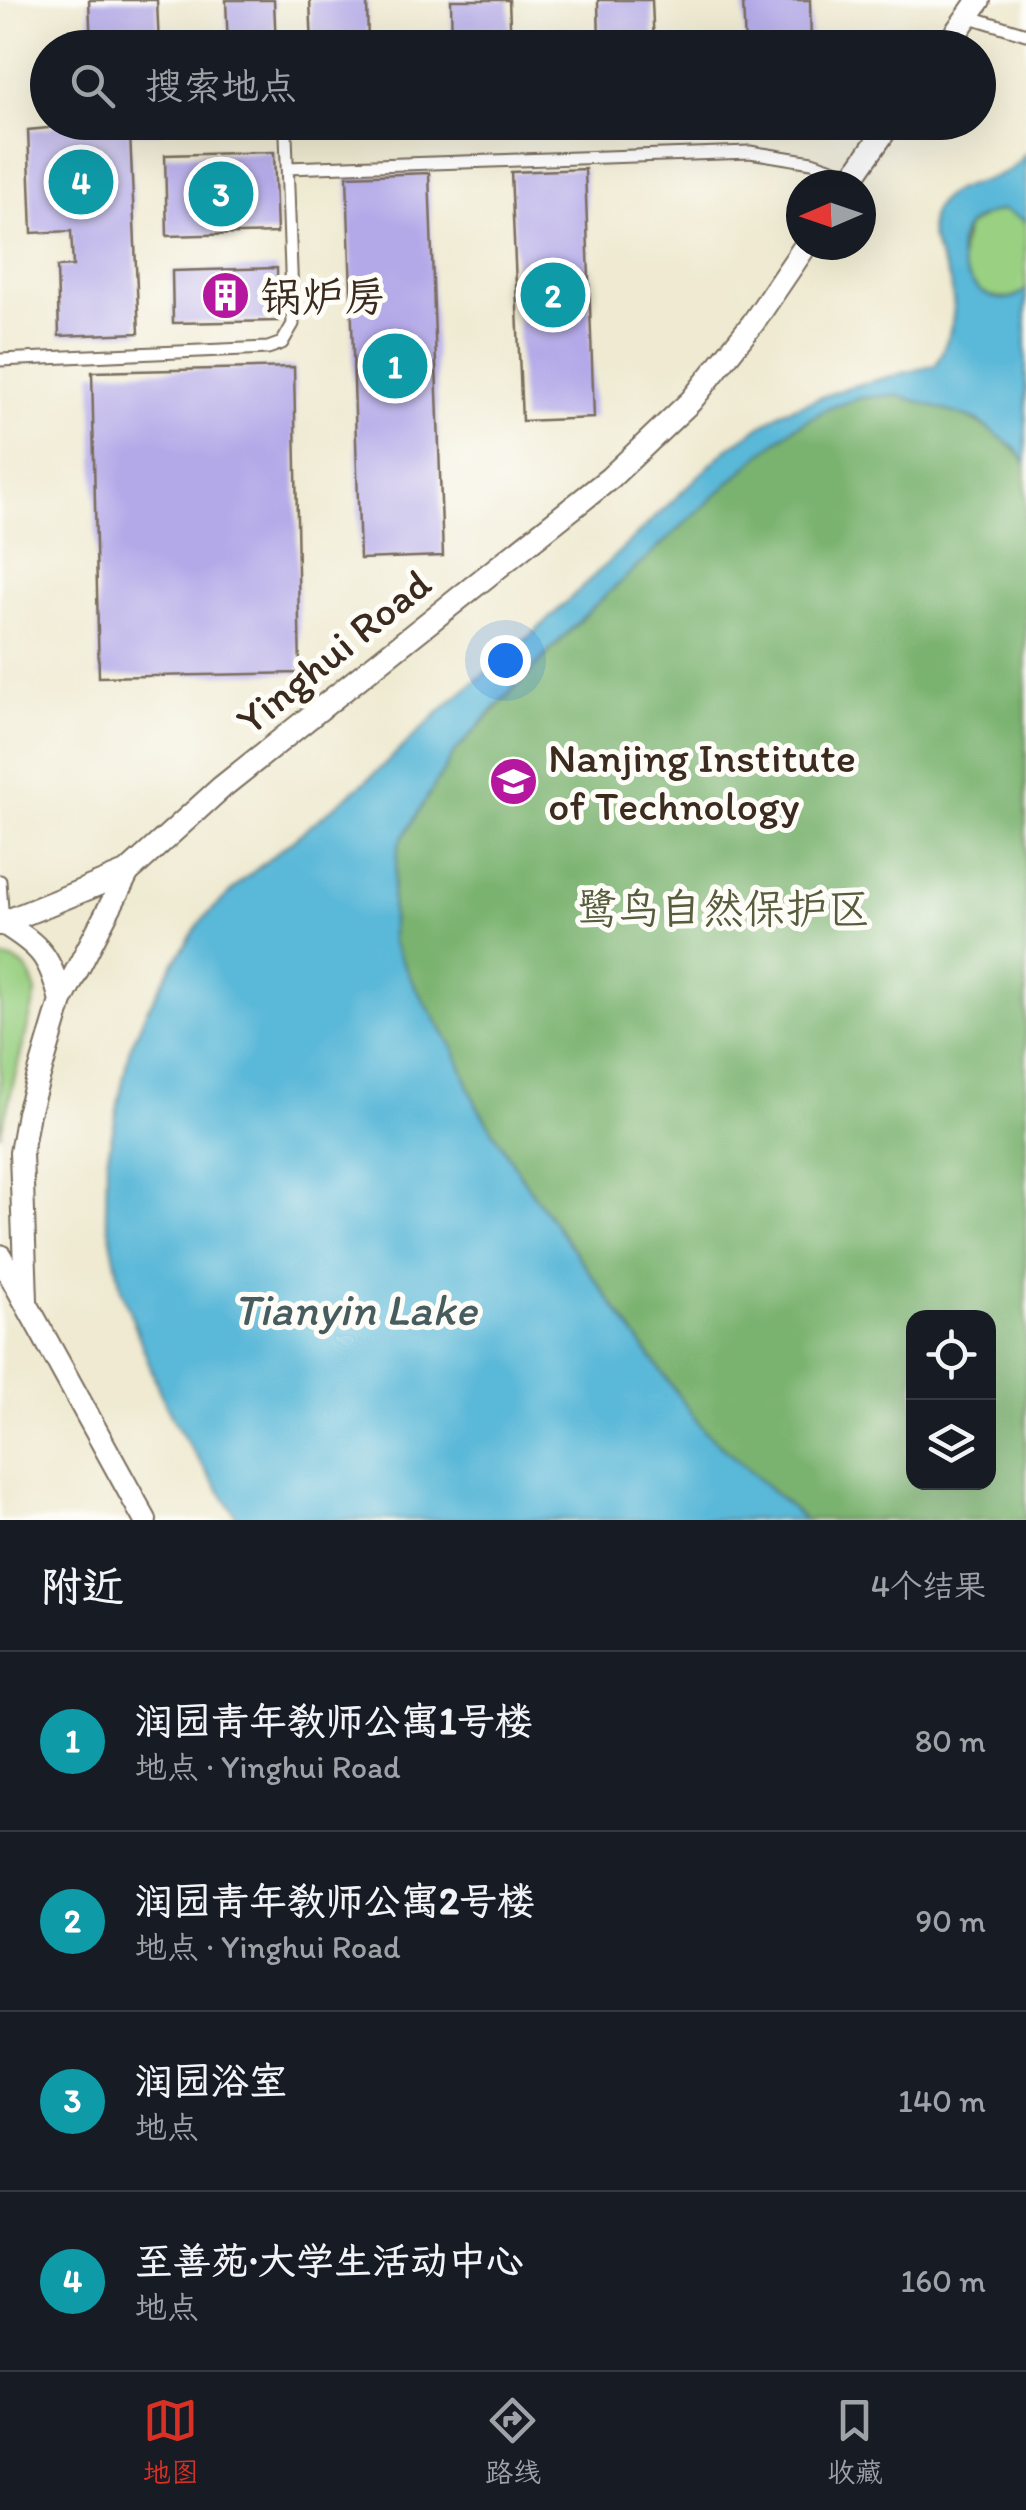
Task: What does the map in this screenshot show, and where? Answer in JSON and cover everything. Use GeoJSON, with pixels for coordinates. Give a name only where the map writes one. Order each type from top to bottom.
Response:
{"type":"FeatureCollection","features":[{"type":"Feature","properties":{"kind":"street"},"geometry":{"type":"LineString","coordinates":[[958,30],[973,8]]}},
{"type":"Feature","properties":{"kind":"street"},"geometry":{"type":"LineString","coordinates":[[858,170],[878,140]]}},
{"type":"Feature","properties":{"kind":"street","name":"Yinghui Road"},"geometry":{"type":"LineString","coordinates":[[2,924],[128,872],[222,788],[610,478],[691,401],[753,323],[796,260]]}},
{"type":"Feature","properties":{"kind":"street"},"geometry":{"type":"LineString","coordinates":[[26,1300],[11,1158],[61,1001],[128,872]]}},
{"type":"Feature","properties":{"kind":"street"},"geometry":{"type":"LineString","coordinates":[[2,924],[37,944],[52,966],[61,1001]]}},
{"type":"Feature","properties":{"kind":"street"},"geometry":{"type":"LineString","coordinates":[[0,1256],[145,1520]]}},
{"type":"Feature","properties":{"kind":"lane"},"geometry":{"type":"LineString","coordinates":[[973,8],[1026,34]]}},
{"type":"Feature","properties":{"kind":"lane"},"geometry":{"type":"LineString","coordinates":[[0,360],[268,348],[282,343],[293,324],[286,140]]}},
{"type":"Feature","properties":{"kind":"lane"},"geometry":{"type":"LineString","coordinates":[[287,168],[750,152],[812,162],[828,170]]}},
{"type":"Feature","properties":{"kind":"lane"},"geometry":{"type":"LineString","coordinates":[[0,881],[2,924]]}},
{"type":"Feature","properties":{"kind":"green space"},"geometry":{"type":"Polygon","coordinates":[[[1003,210],[1026,221],[1026,290],[1017,296],[998,298],[972,284],[961,262],[967,227],[985,215],[1003,210]]]}},
{"type":"Feature","properties":{"kind":"green space","name":"鹭鸟自然保护区"},"geometry":{"type":"Polygon","coordinates":[[[898,395],[951,411],[985,427],[1026,463],[1026,1520],[805,1520],[704,1431],[528,1187],[476,1104],[454,1049],[392,942],[392,895],[399,843],[454,753],[593,607],[762,453],[827,409],[860,398],[898,395]]]}},
{"type":"Feature","properties":{"kind":"green space"},"geometry":{"type":"Polygon","coordinates":[[[0,958],[26,968],[36,994],[0,1135],[0,958]]]}},
{"type":"Feature","properties":{"kind":"water","name":"Tianyin Lake"},"geometry":{"type":"Polygon","coordinates":[[[1026,152],[1026,221],[1003,210],[979,218],[967,227],[960,256],[964,271],[984,293],[998,299],[1012,298],[1026,290],[1026,463],[1017,450],[979,421],[898,395],[860,398],[827,409],[793,428],[593,607],[514,687],[454,753],[399,844],[392,895],[392,942],[454,1049],[476,1104],[528,1187],[704,1431],[805,1520],[239,1520],[177,1427],[159,1390],[121,1289],[106,1214],[107,1160],[129,1051],[173,964],[201,921],[243,880],[371,777],[448,704],[535,632],[726,450],[783,411],[849,387],[936,365],[949,334],[954,304],[950,282],[933,241],[932,215],[950,193],[1006,172],[1026,152]]]}},
{"type":"Feature","properties":{"kind":"building"},"geometry":{"type":"Polygon","coordinates":[[[89,0],[157,0],[158,30],[90,30],[89,0]]]}},
{"type":"Feature","properties":{"kind":"building"},"geometry":{"type":"Polygon","coordinates":[[[226,0],[274,0],[275,30],[227,30],[226,0]]]}},
{"type":"Feature","properties":{"kind":"building"},"geometry":{"type":"Polygon","coordinates":[[[310,0],[367,0],[368,30],[311,30],[310,0]]]}},
{"type":"Feature","properties":{"kind":"building"},"geometry":{"type":"Polygon","coordinates":[[[451,0],[509,0],[510,30],[452,30],[451,0]]]}},
{"type":"Feature","properties":{"kind":"building"},"geometry":{"type":"Polygon","coordinates":[[[598,0],[652,0],[653,30],[599,30],[598,0]]]}},
{"type":"Feature","properties":{"kind":"building"},"geometry":{"type":"Polygon","coordinates":[[[743,0],[810,0],[811,30],[744,30],[743,0]]]}},
{"type":"Feature","properties":{"kind":"building"},"geometry":{"type":"Polygon","coordinates":[[[28,130],[30,140],[130,140],[139,333],[59,336],[57,267],[73,266],[71,231],[32,233],[28,130]]]}},
{"type":"Feature","properties":{"kind":"building"},"geometry":{"type":"Polygon","coordinates":[[[274,152],[277,233],[167,236],[165,155],[274,152]]]}},
{"type":"Feature","properties":{"kind":"building"},"geometry":{"type":"Polygon","coordinates":[[[585,169],[594,418],[522,421],[511,172],[585,169]]]}},
{"type":"Feature","properties":{"kind":"building"},"geometry":{"type":"Polygon","coordinates":[[[429,173],[443,556],[360,559],[347,176],[429,173]]]}},
{"type":"Feature","properties":{"kind":"building","name":"锅炉房"},"geometry":{"type":"Polygon","coordinates":[[[277,268],[278,321],[173,323],[172,271],[277,268]]]}},
{"type":"Feature","properties":{"kind":"building"},"geometry":{"type":"Polygon","coordinates":[[[294,367],[300,673],[99,677],[92,372],[294,367]]]}},
{"type":"Feature","properties":{"kind":"place","name":"至善苑·大学生活动中心"},"geometry":{"type":"Point","coordinates":[81,182]}},
{"type":"Feature","properties":{"kind":"place","name":"润园浴室"},"geometry":{"type":"Point","coordinates":[221,194]}},
{"type":"Feature","properties":{"kind":"place","name":"润园青年教师公寓2号楼"},"geometry":{"type":"Point","coordinates":[553,295]}},
{"type":"Feature","properties":{"kind":"place","name":"锅炉房"},"geometry":{"type":"Point","coordinates":[225,296]}},
{"type":"Feature","properties":{"kind":"place","name":"润园青年教师公寓1号楼"},"geometry":{"type":"Point","coordinates":[395,366]}},
{"type":"Feature","properties":{"kind":"place","name":"Nanjing Institute of Technology"},"geometry":{"type":"Point","coordinates":[513,781]}}]}
